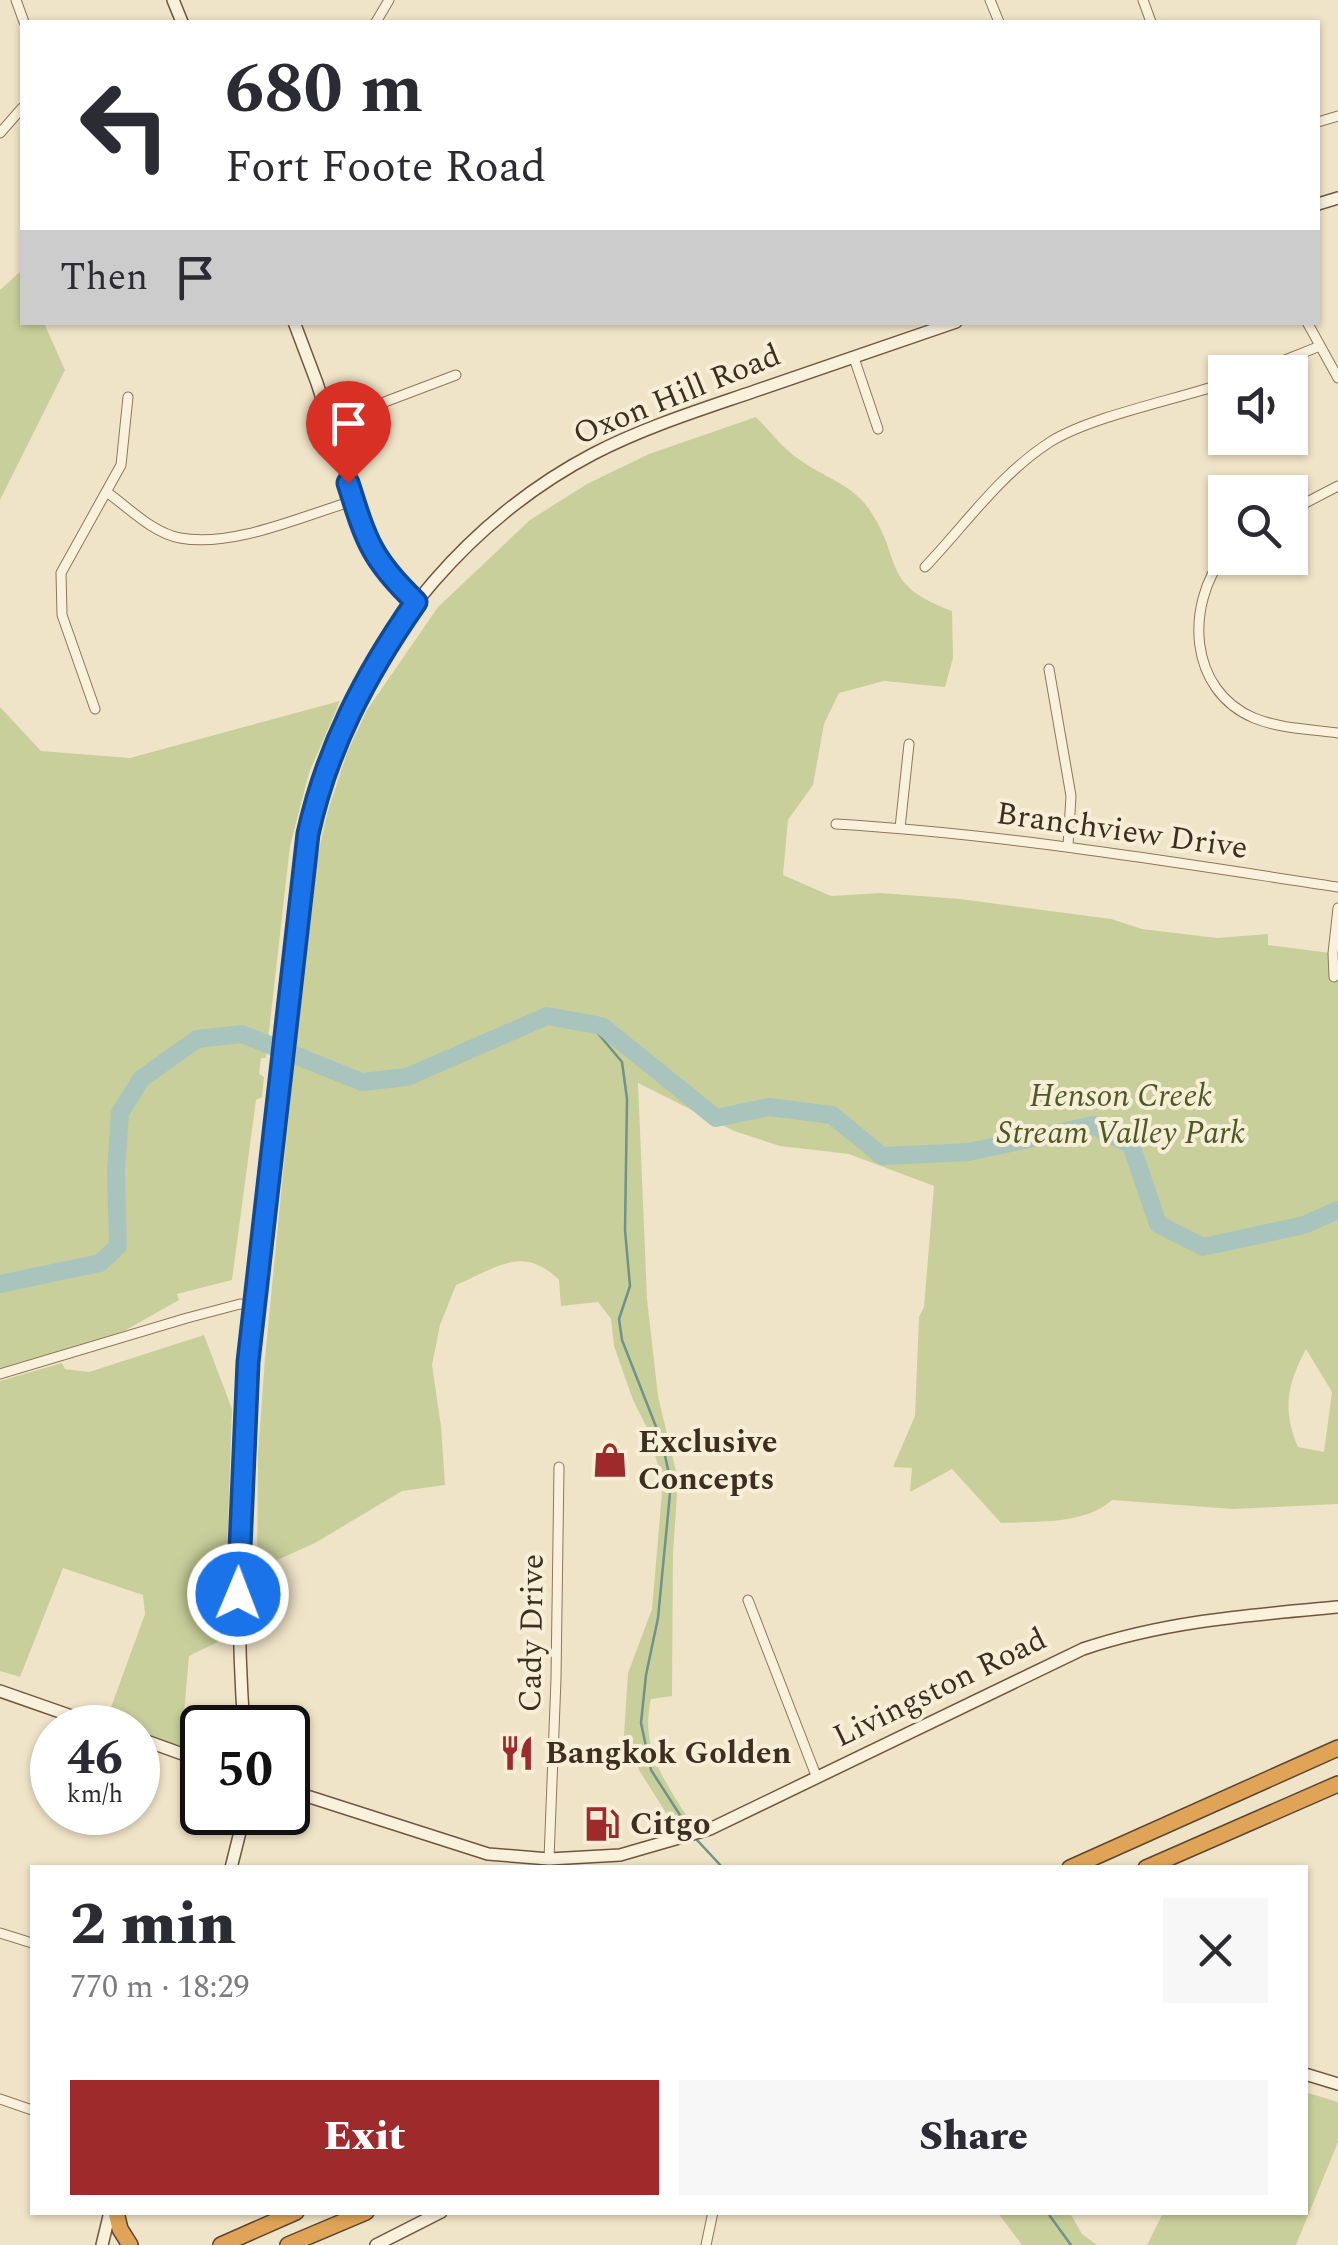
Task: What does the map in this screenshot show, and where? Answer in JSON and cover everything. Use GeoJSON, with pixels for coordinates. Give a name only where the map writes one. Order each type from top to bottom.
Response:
{"type":"FeatureCollection","features":[{"type":"Feature","properties":{"kind":"highway"},"geometry":{"type":"LineString","coordinates":[[1077,1865],[1338,1748]]}},
{"type":"Feature","properties":{"kind":"highway"},"geometry":{"type":"LineString","coordinates":[[1153,1865],[1338,1784]]}},
{"type":"Feature","properties":{"kind":"highway"},"geometry":{"type":"LineString","coordinates":[[114,2215],[130,2245]]}},
{"type":"Feature","properties":{"kind":"highway"},"geometry":{"type":"LineString","coordinates":[[222,2244],[289,2215]]}},
{"type":"Feature","properties":{"kind":"highway"},"geometry":{"type":"LineString","coordinates":[[288,2245],[359,2215]]}},
{"type":"Feature","properties":{"kind":"main road"},"geometry":{"type":"LineString","coordinates":[[295,325],[370,548],[380,565],[416,602]]}},
{"type":"Feature","properties":{"kind":"main road","name":"Oxon Hill Road"},"geometry":{"type":"LineString","coordinates":[[243,1705],[238,1594],[240,1488],[254,1306],[301,875],[321,782],[350,708],[416,602],[498,518],[584,460],[679,417],[948,325]]}},
{"type":"Feature","properties":{"kind":"main road","name":"Livingston Road"},"geometry":{"type":"LineString","coordinates":[[310,1797],[466,1848],[515,1858],[620,1855],[704,1831],[1071,1655],[1121,1636],[1179,1624],[1338,1607]]}},
{"type":"Feature","properties":{"kind":"main road"},"geometry":{"type":"LineString","coordinates":[[0,1691],[40,1705]]}},
{"type":"Feature","properties":{"kind":"main road"},"geometry":{"type":"LineString","coordinates":[[232,1865],[239,1835]]}},
{"type":"Feature","properties":{"kind":"main road"},"geometry":{"type":"LineString","coordinates":[[1308,2075],[1338,2084]]}},
{"type":"Feature","properties":{"kind":"main road"},"geometry":{"type":"LineString","coordinates":[[102,2245],[112,2215]]}},
{"type":"Feature","properties":{"kind":"main road"},"geometry":{"type":"LineString","coordinates":[[376,2245],[435,2215]]}},
{"type":"Feature","properties":{"kind":"street"},"geometry":{"type":"LineString","coordinates":[[0,133],[20,110]]}},
{"type":"Feature","properties":{"kind":"street"},"geometry":{"type":"LineString","coordinates":[[1310,325],[1338,378]]}},
{"type":"Feature","properties":{"kind":"street"},"geometry":{"type":"LineString","coordinates":[[1298,355],[1320,346]]}},
{"type":"Feature","properties":{"kind":"street"},"geometry":{"type":"LineString","coordinates":[[854,358],[878,429]]}},
{"type":"Feature","properties":{"kind":"street"},"geometry":{"type":"LineString","coordinates":[[329,423],[456,375]]}},
{"type":"Feature","properties":{"kind":"street"},"geometry":{"type":"LineString","coordinates":[[925,567],[1003,479],[1052,442],[1077,429],[1208,388]]}},
{"type":"Feature","properties":{"kind":"street"},"geometry":{"type":"LineString","coordinates":[[96,709],[62,615],[61,573],[121,465],[128,397]]}},
{"type":"Feature","properties":{"kind":"street"},"geometry":{"type":"LineString","coordinates":[[1308,502],[1338,486]]}},
{"type":"Feature","properties":{"kind":"street"},"geometry":{"type":"LineString","coordinates":[[108,493],[149,525],[178,538],[224,540],[354,501]]}},
{"type":"Feature","properties":{"kind":"street"},"geometry":{"type":"LineString","coordinates":[[1212,575],[1199,609],[1201,652],[1214,688],[1226,701],[1256,719],[1338,733]]}},
{"type":"Feature","properties":{"kind":"street"},"geometry":{"type":"LineString","coordinates":[[1049,669],[1071,796],[1068,846]]}},
{"type":"Feature","properties":{"kind":"street"},"geometry":{"type":"LineString","coordinates":[[900,828],[909,744]]}},
{"type":"Feature","properties":{"kind":"street","name":"Branchview Drive"},"geometry":{"type":"LineString","coordinates":[[836,824],[1068,846],[1338,886]]}},
{"type":"Feature","properties":{"kind":"street"},"geometry":{"type":"LineString","coordinates":[[1334,977],[1338,908]]}},
{"type":"Feature","properties":{"kind":"street"},"geometry":{"type":"LineString","coordinates":[[0,1374],[200,1314],[240,1304],[254,1306]]}},
{"type":"Feature","properties":{"kind":"street","name":"Cady Drive"},"geometry":{"type":"LineString","coordinates":[[549,1859],[559,1467]]}},
{"type":"Feature","properties":{"kind":"street"},"geometry":{"type":"LineString","coordinates":[[748,1600],[818,1778]]}},
{"type":"Feature","properties":{"kind":"street"},"geometry":{"type":"LineString","coordinates":[[0,1933],[30,1942]]}},
{"type":"Feature","properties":{"kind":"street"},"geometry":{"type":"LineString","coordinates":[[0,2099],[30,2109]]}},
{"type":"Feature","properties":{"kind":"street"},"geometry":{"type":"LineString","coordinates":[[706,2245],[712,2215]]}},
{"type":"Feature","properties":{"kind":"green space"},"geometry":{"type":"Polygon","coordinates":[[[20,272],[20,325],[45,325],[65,370],[0,500],[0,290],[20,272]]]}},
{"type":"Feature","properties":{"kind":"green space","name":"Henson Creek Stream Valley Park"},"geometry":{"type":"Polygon","coordinates":[[[756,417],[794,456],[862,500],[880,527],[903,580],[913,591],[952,611],[953,658],[945,687],[884,681],[839,693],[824,724],[813,785],[788,820],[783,875],[831,896],[881,893],[960,899],[1217,938],[1268,934],[1268,945],[1338,954],[1338,1504],[1233,1509],[1112,1500],[1074,1518],[1001,1523],[952,1469],[910,1492],[912,1468],[893,1467],[915,1416],[919,1317],[924,1307],[934,1186],[849,1154],[780,1146],[734,1131],[638,1083],[647,1299],[658,1396],[678,1480],[672,1696],[651,1699],[648,1716],[656,1762],[688,1818],[673,1824],[639,1770],[624,1735],[628,1673],[652,1609],[663,1481],[614,1346],[611,1319],[598,1302],[561,1306],[559,1280],[546,1269],[521,1261],[509,1263],[456,1285],[440,1325],[432,1365],[445,1485],[402,1491],[315,1543],[257,1569],[258,1454],[265,1358],[311,886],[327,814],[347,753],[367,710],[438,607],[530,520],[587,484],[649,454],[756,417]],[[1306,1349],[1294,1374],[1288,1409],[1298,1447],[1324,1452],[1332,1392],[1306,1349]]]}},
{"type":"Feature","properties":{"kind":"green space"},"geometry":{"type":"Polygon","coordinates":[[[340,701],[309,773],[290,846],[266,1058],[261,1058],[259,1074],[264,1077],[262,1097],[256,1100],[232,1280],[177,1294],[179,1300],[124,1331],[0,1372],[0,707],[41,751],[130,758],[340,701]]]}},
{"type":"Feature","properties":{"kind":"green space"},"geometry":{"type":"Polygon","coordinates":[[[204,1335],[232,1409],[226,1582],[206,1584],[224,1639],[189,1656],[185,1705],[180,1705],[180,1747],[160,1740],[160,1705],[112,1705],[145,1614],[143,1595],[63,1568],[20,1677],[0,1671],[0,1381],[62,1363],[65,1369],[89,1372],[204,1335]]]}},
{"type":"Feature","properties":{"kind":"green space"},"geometry":{"type":"Polygon","coordinates":[[[1308,2093],[1338,2102],[1338,2142],[1296,2245],[1147,2245],[1162,2215],[1308,2215],[1308,2093]]]}},
{"type":"Feature","properties":{"kind":"green space"},"geometry":{"type":"Polygon","coordinates":[[[1000,2215],[1071,2215],[1082,2234],[1097,2245],[1022,2245],[1000,2215]]]}},
{"type":"Feature","properties":{"kind":"waterway"},"geometry":{"type":"LineString","coordinates":[[0,1284],[100,1263],[118,1246],[116,1171],[120,1113],[141,1079],[197,1039],[242,1034],[362,1082],[407,1077],[547,1016],[602,1026],[716,1118],[769,1107],[832,1115],[882,1156],[969,1152],[1093,1125],[1131,1145],[1158,1224],[1203,1247],[1304,1225],[1338,1210]]}},
{"type":"Feature","properties":{"kind":"waterway"},"geometry":{"type":"LineString","coordinates":[[591,1025],[622,1062],[627,1099],[625,1230],[630,1286],[619,1319],[622,1340],[662,1442],[671,1483],[658,1618],[641,1723],[651,1770],[689,1829]]}},
{"type":"Feature","properties":{"kind":"waterway"},"geometry":{"type":"LineString","coordinates":[[697,1840],[720,1865]]}},
{"type":"Feature","properties":{"kind":"waterway"},"geometry":{"type":"LineString","coordinates":[[1049,2215],[1071,2245]]}},
{"type":"Feature","properties":{"kind":"place","name":"Exclusive Concepts"},"geometry":{"type":"Point","coordinates":[610,1460]}},
{"type":"Feature","properties":{"kind":"place","name":"Bangkok Golden"},"geometry":{"type":"Point","coordinates":[517,1753]}},
{"type":"Feature","properties":{"kind":"place","name":"Citgo"},"geometry":{"type":"Point","coordinates":[602,1824]}},
{"type":"Feature","properties":{"kind":"route"},"geometry":{"type":"LineString","coordinates":[[238,1594],[248,1362],[308,834],[321,782],[344,721],[387,644],[416,602],[393,581],[370,548],[348,483]]}}]}
